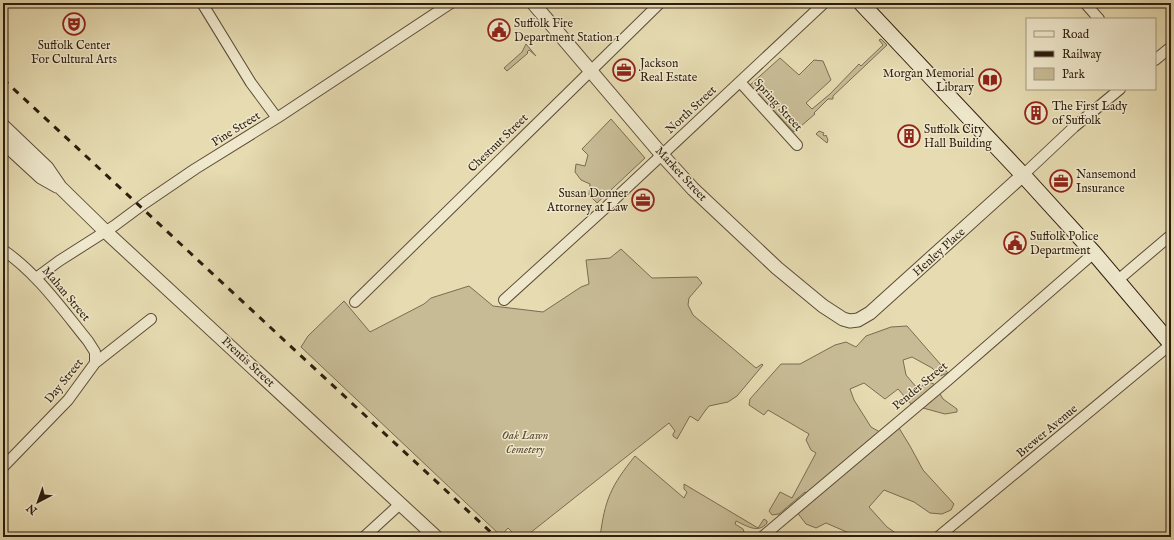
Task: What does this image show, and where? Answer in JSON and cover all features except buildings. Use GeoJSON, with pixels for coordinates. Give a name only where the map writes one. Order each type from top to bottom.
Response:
{"type":"FeatureCollection","features":[{"type":"Feature","properties":{"kind":"main road"},"geometry":{"type":"LineString","coordinates":[[861,3],[1023,175],[1094,253],[1171,344]]}},
{"type":"Feature","properties":{"kind":"street"},"geometry":{"type":"LineString","coordinates":[[202,3],[252,83],[276,118]]}},
{"type":"Feature","properties":{"kind":"street","name":"Pine Street"},"geometry":{"type":"LineString","coordinates":[[36,278],[58,261],[106,232],[182,178],[451,3]]}},
{"type":"Feature","properties":{"kind":"street","name":"Market Street"},"geometry":{"type":"LineString","coordinates":[[533,3],[693,189],[777,268],[835,315],[850,321]]}},
{"type":"Feature","properties":{"kind":"street","name":"Chestnut Street"},"geometry":{"type":"LineString","coordinates":[[355,302],[660,3]]}},
{"type":"Feature","properties":{"kind":"street","name":"North Street"},"geometry":{"type":"LineString","coordinates":[[504,300],[824,3]]}},
{"type":"Feature","properties":{"kind":"street"},"geometry":{"type":"LineString","coordinates":[[1085,3],[1098,18]]}},
{"type":"Feature","properties":{"kind":"street"},"geometry":{"type":"LineString","coordinates":[[1156,59],[1171,46]]}},
{"type":"Feature","properties":{"kind":"street","name":"Spring Street"},"geometry":{"type":"LineString","coordinates":[[740,82],[797,145]]}},
{"type":"Feature","properties":{"kind":"street"},"geometry":{"type":"LineString","coordinates":[[1023,175],[1074,127],[1119,90]]}},
{"type":"Feature","properties":{"kind":"street","name":"Prentis Street"},"geometry":{"type":"LineString","coordinates":[[3,126],[47,168],[60,187],[106,232],[436,537]]}},
{"type":"Feature","properties":{"kind":"street","name":"Prentis Street"},"geometry":{"type":"LineString","coordinates":[[3,142],[40,177],[60,187]]}},
{"type":"Feature","properties":{"kind":"street","name":"Henley Place"},"geometry":{"type":"LineString","coordinates":[[850,321],[858,320],[870,314],[1023,175]]}},
{"type":"Feature","properties":{"kind":"street"},"geometry":{"type":"LineString","coordinates":[[1118,280],[1171,235]]}},
{"type":"Feature","properties":{"kind":"street","name":"Mahan Street"},"geometry":{"type":"LineString","coordinates":[[3,250],[12,256],[36,278],[88,341],[95,352],[95,363]]}},
{"type":"Feature","properties":{"kind":"street","name":"Pender Street"},"geometry":{"type":"LineString","coordinates":[[762,537],[947,381],[1094,253]]}},
{"type":"Feature","properties":{"kind":"street","name":"Day Street"},"geometry":{"type":"LineString","coordinates":[[3,467],[68,400],[95,363],[152,319]]}},
{"type":"Feature","properties":{"kind":"street","name":"Brewer Avenue"},"geometry":{"type":"LineString","coordinates":[[938,537],[1171,344]]}},
{"type":"Feature","properties":{"kind":"street"},"geometry":{"type":"LineString","coordinates":[[364,537],[400,504]]}},
{"type":"Feature","properties":{"kind":"green space"},"geometry":{"type":"Polygon","coordinates":[[[881,39],[887,45],[833,96],[833,99],[828,99],[814,113],[815,114],[794,132],[750,85],[780,58],[799,75],[814,60],[823,61],[831,80],[806,103],[812,109],[830,94],[859,64],[861,66],[883,45],[879,40],[881,39]]]}},
{"type":"Feature","properties":{"kind":"green space"},"geometry":{"type":"Polygon","coordinates":[[[526,44],[536,56],[529,50],[527,52],[528,53],[507,71],[504,68],[522,52],[526,44]]]}},
{"type":"Feature","properties":{"kind":"green space"},"geometry":{"type":"Polygon","coordinates":[[[611,119],[645,158],[597,203],[589,195],[590,184],[581,180],[575,172],[576,164],[585,166],[588,155],[582,149],[611,119]]]}},
{"type":"Feature","properties":{"kind":"green space"},"geometry":{"type":"Polygon","coordinates":[[[819,131],[824,133],[823,135],[826,135],[828,140],[827,143],[816,134],[819,131]]]}},
{"type":"Feature","properties":{"kind":"green space","name":"Oak Lawn Cemetery"},"geometry":{"type":"Polygon","coordinates":[[[621,249],[652,278],[697,277],[702,283],[689,298],[688,305],[693,315],[756,368],[762,364],[763,365],[737,396],[728,402],[709,406],[698,421],[690,416],[677,439],[673,436],[675,431],[669,423],[525,537],[517,537],[508,528],[501,536],[301,347],[308,336],[344,301],[370,332],[424,304],[431,298],[469,286],[493,306],[543,312],[581,287],[589,284],[586,260],[610,258],[621,249]]]}},
{"type":"Feature","properties":{"kind":"green space"},"geometry":{"type":"Polygon","coordinates":[[[907,326],[948,373],[940,376],[932,368],[912,357],[903,360],[906,375],[917,388],[929,382],[934,384],[943,399],[957,409],[957,412],[945,414],[912,405],[898,389],[885,399],[864,383],[850,389],[854,400],[871,427],[887,436],[899,428],[923,470],[954,504],[951,510],[942,514],[930,513],[914,502],[884,490],[869,507],[887,527],[900,536],[912,537],[854,537],[849,533],[826,523],[816,528],[806,524],[796,511],[810,499],[805,492],[779,514],[772,515],[769,511],[780,492],[792,498],[816,453],[811,450],[806,440],[809,434],[768,410],[764,415],[749,405],[750,399],[781,364],[800,364],[835,345],[846,342],[856,347],[866,336],[891,327],[907,326]]]}},
{"type":"Feature","properties":{"kind":"green space"},"geometry":{"type":"Polygon","coordinates":[[[635,456],[684,498],[687,492],[684,489],[684,484],[758,528],[764,519],[767,523],[764,526],[756,529],[736,521],[735,524],[743,529],[746,537],[600,537],[604,513],[610,494],[620,476],[635,456]]]}},
{"type":"Feature","properties":{"kind":"railway"},"geometry":{"type":"LineString","coordinates":[[3,79],[496,537]]}},
{"type":"Feature","properties":{"kind":"place","name":"Suffolk Center For Cultural Arts"},"geometry":{"type":"Point","coordinates":[74,24]}},
{"type":"Feature","properties":{"kind":"place","name":"Suffolk Fire Department Station 1"},"geometry":{"type":"Point","coordinates":[499,30]}},
{"type":"Feature","properties":{"kind":"place","name":"Jackson Real Estate"},"geometry":{"type":"Point","coordinates":[624,70]}},
{"type":"Feature","properties":{"kind":"place","name":"Morgan Memorial Library"},"geometry":{"type":"Point","coordinates":[990,80]}},
{"type":"Feature","properties":{"kind":"place","name":"The First Lady of Suffolk"},"geometry":{"type":"Point","coordinates":[1036,113]}},
{"type":"Feature","properties":{"kind":"place","name":"Suffolk City Hall Building"},"geometry":{"type":"Point","coordinates":[909,136]}},
{"type":"Feature","properties":{"kind":"place","name":"Nansemond Insurance"},"geometry":{"type":"Point","coordinates":[1061,181]}},
{"type":"Feature","properties":{"kind":"place","name":"Susan Donner Attorney at Law"},"geometry":{"type":"Point","coordinates":[643,200]}},
{"type":"Feature","properties":{"kind":"place","name":"Suffolk Police Department"},"geometry":{"type":"Point","coordinates":[1015,243]}}]}
